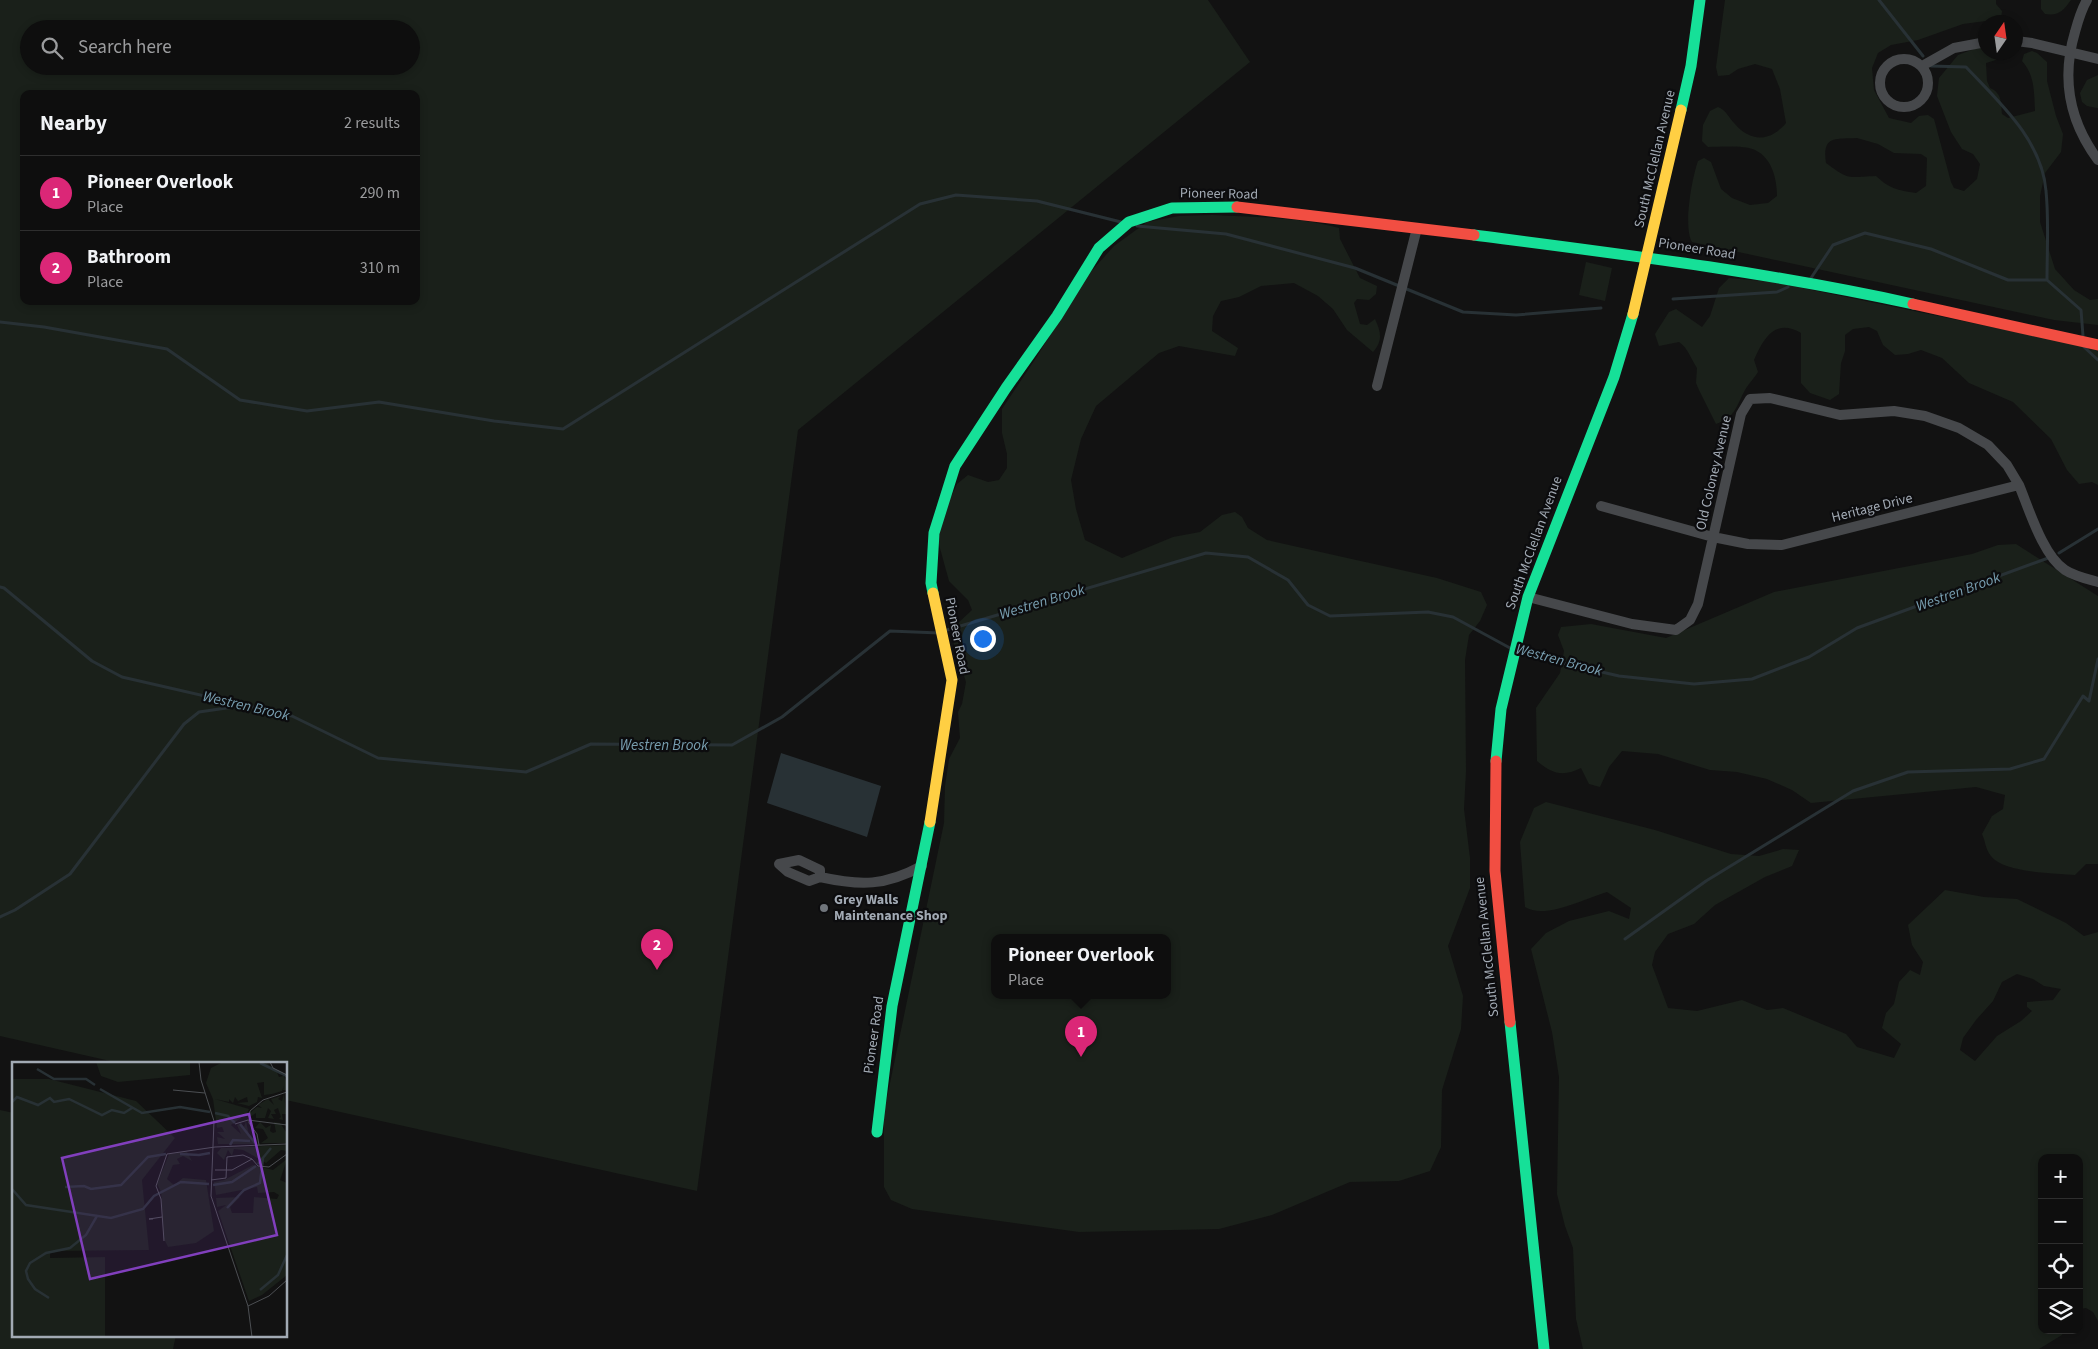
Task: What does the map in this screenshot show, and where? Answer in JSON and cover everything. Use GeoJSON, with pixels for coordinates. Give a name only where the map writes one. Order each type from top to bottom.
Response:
{"type":"FeatureCollection","features":[{"type":"Feature","properties":{"kind":"street","name":"South McClellan Avenue"},"geometry":{"type":"LineString","coordinates":[[1544,1349],[1495,872],[1495,776],[1501,709],[1528,597],[1614,376],[1638,299],[1691,66],[1700,0]]}},
{"type":"Feature","properties":{"kind":"street"},"geometry":{"type":"LineString","coordinates":[[2087,0],[2082,7],[2070,51],[2068,91],[2076,121],[2088,146],[2098,160]]}},
{"type":"Feature","properties":{"kind":"street"},"geometry":{"type":"LineString","coordinates":[[2023,42],[2070,51],[2098,59]]}},
{"type":"Feature","properties":{"kind":"street"},"geometry":{"type":"LineString","coordinates":[[1922,66],[1954,48],[1978,43]]}},
{"type":"Feature","properties":{"kind":"street"},"geometry":{"type":"LineString","coordinates":[[1908,59],[1922,66],[1929,80],[1925,96],[1919,102],[1903,107],[1888,101],[1880,88],[1882,72],[1887,66],[1893,62],[1908,59]]}},
{"type":"Feature","properties":{"kind":"street","name":"Pioneer Road"},"geometry":{"type":"LineString","coordinates":[[877,1132],[892,1006],[934,810],[952,680],[931,583],[934,533],[955,466],[1006,388],[1057,316],[1099,248],[1129,222],[1172,208],[1244,208],[1649,257],[1792,280],[1875,296],[2098,345]]}},
{"type":"Feature","properties":{"kind":"street"},"geometry":{"type":"LineString","coordinates":[[1377,386],[1417,228]]}},
{"type":"Feature","properties":{"kind":"street","name":"Old Coloney Avenue"},"geometry":{"type":"LineString","coordinates":[[1528,597],[1632,624],[1676,630],[1690,620],[1698,604],[1741,414],[1750,399],[1770,398],[1840,414],[1894,411],[1925,416],[1959,428],[1988,444],[2007,465],[2019,485]]}},
{"type":"Feature","properties":{"kind":"street"},"geometry":{"type":"LineString","coordinates":[[2019,485],[2043,542],[2054,559],[2065,570],[2098,582]]}},
{"type":"Feature","properties":{"kind":"street","name":"Heritage Drive"},"geometry":{"type":"LineString","coordinates":[[1601,506],[1713,537],[1748,544],[1782,546],[2019,485]]}},
{"type":"Feature","properties":{"kind":"street"},"geometry":{"type":"LineString","coordinates":[[820,877],[850,884],[881,882],[922,866]]}},
{"type":"Feature","properties":{"kind":"shaded area"},"geometry":{"type":"Polygon","coordinates":[[[0,0],[1208,0],[1250,62],[798,430],[697,1191],[288,1100],[288,1062],[115,1062],[0,1036],[0,0]]]}},
{"type":"Feature","properties":{"kind":"shaded area"},"geometry":{"type":"Polygon","coordinates":[[[1725,0],[1996,0],[1996,4],[2002,11],[2002,15],[1978,15],[1978,22],[1963,24],[1918,40],[1891,45],[1878,53],[1872,68],[1874,90],[1889,118],[1911,123],[1919,116],[1928,115],[1934,119],[1951,182],[1954,188],[1964,191],[1977,179],[1980,164],[1973,154],[1962,149],[1951,132],[1937,96],[1939,78],[1958,55],[1978,48],[1978,60],[1996,60],[1986,63],[1987,81],[1990,88],[1999,96],[2002,114],[2008,118],[2035,111],[2032,78],[2022,61],[2024,54],[2032,51],[2047,62],[2047,81],[2063,134],[2061,152],[2045,173],[2040,196],[2040,222],[2055,269],[2074,290],[2090,300],[2098,299],[2098,325],[2054,320],[1692,242],[1689,235],[1688,214],[1693,179],[1698,161],[1704,158],[1711,162],[1721,189],[1732,198],[1750,205],[1768,203],[1777,196],[1772,170],[1766,158],[1761,154],[1745,147],[1708,147],[1702,141],[1703,125],[1710,111],[1718,107],[1741,130],[1754,137],[1767,136],[1774,133],[1786,123],[1780,89],[1772,69],[1755,64],[1738,69],[1729,75],[1718,76],[1716,67],[1725,0]],[[1857,138],[1831,141],[1828,143],[1825,154],[1826,163],[1840,173],[1850,177],[1876,176],[1885,184],[1894,188],[1916,193],[1926,186],[1927,158],[1921,154],[1894,153],[1878,144],[1857,138]]]}},
{"type":"Feature","properties":{"kind":"shaded area"},"geometry":{"type":"Polygon","coordinates":[[[2041,0],[2071,0],[2060,12],[2045,14],[2041,9],[2041,0]]]}},
{"type":"Feature","properties":{"kind":"shaded area"},"geometry":{"type":"Polygon","coordinates":[[[2098,75],[2097,108],[2087,106],[2082,102],[2080,93],[2087,80],[2098,75]]]}},
{"type":"Feature","properties":{"kind":"shaded area"},"geometry":{"type":"Polygon","coordinates":[[[1212,215],[1276,218],[1325,224],[1339,228],[1340,239],[1360,278],[1377,286],[1376,294],[1369,300],[1357,299],[1354,303],[1360,324],[1367,325],[1375,319],[1380,332],[1380,340],[1373,352],[1347,330],[1333,309],[1318,296],[1294,283],[1261,286],[1239,297],[1221,301],[1213,316],[1212,331],[1238,348],[1235,356],[1179,346],[1159,353],[1096,406],[1081,439],[1071,480],[1076,509],[1085,540],[1122,558],[1173,537],[1200,532],[1222,515],[1235,512],[1242,517],[1248,528],[1267,540],[1437,578],[1481,592],[1487,605],[1480,621],[1469,635],[1465,660],[1466,771],[1464,809],[1470,858],[1470,888],[1448,946],[1463,996],[1461,1029],[1442,1090],[1441,1147],[1430,1171],[1399,1181],[1350,1182],[1272,1215],[1219,1229],[1079,1232],[912,1209],[891,1200],[884,1187],[884,1112],[944,823],[945,786],[949,759],[960,738],[958,712],[962,704],[966,682],[952,638],[957,624],[972,610],[968,600],[949,581],[938,541],[943,514],[957,484],[968,475],[988,482],[999,480],[1007,468],[1007,454],[1002,433],[1002,409],[1087,276],[1114,246],[1147,222],[1179,216],[1212,215]]]}},
{"type":"Feature","properties":{"kind":"shaded area"},"geometry":{"type":"Polygon","coordinates":[[[1586,262],[1612,268],[1605,301],[1579,295],[1586,262]]]}},
{"type":"Feature","properties":{"kind":"shaded area"},"geometry":{"type":"Polygon","coordinates":[[[1729,278],[1773,282],[2098,349],[2098,485],[2092,482],[2079,484],[2067,470],[2051,439],[2013,402],[1969,383],[1942,358],[1921,350],[1895,355],[1883,345],[1877,331],[1869,327],[1853,329],[1845,335],[1845,351],[1841,363],[1839,394],[1830,400],[1810,393],[1801,383],[1801,333],[1792,329],[1777,329],[1762,344],[1754,360],[1758,372],[1745,389],[1734,412],[1716,424],[1696,383],[1697,368],[1687,350],[1679,342],[1659,346],[1655,334],[1669,312],[1676,309],[1702,327],[1710,316],[1719,288],[1729,278]]]}},
{"type":"Feature","properties":{"kind":"shaded area"},"geometry":{"type":"Polygon","coordinates":[[[2016,544],[2098,596],[2098,864],[2086,864],[2075,875],[2018,869],[1997,862],[1988,851],[1982,834],[1992,816],[2003,809],[2005,795],[1976,787],[1811,803],[1792,790],[1767,779],[1737,772],[1710,770],[1658,754],[1622,751],[1609,767],[1600,787],[1589,784],[1581,768],[1569,773],[1558,773],[1537,761],[1536,708],[1560,673],[1564,651],[1558,635],[1561,627],[1591,624],[1666,638],[1774,592],[1972,554],[1998,545],[2016,544]]]}},
{"type":"Feature","properties":{"kind":"shaded area"},"geometry":{"type":"Polygon","coordinates":[[[781,753],[881,786],[867,837],[767,803],[781,753]]]}},
{"type":"Feature","properties":{"kind":"shaded area"},"geometry":{"type":"Polygon","coordinates":[[[1546,802],[1655,830],[1731,854],[1759,856],[1783,849],[1799,850],[1792,866],[1765,877],[1715,905],[1694,924],[1668,934],[1655,952],[1652,965],[1668,1008],[1697,1011],[1742,1000],[1767,1010],[1783,1008],[1846,1034],[1857,1047],[1894,1058],[1901,1044],[1882,1028],[1886,1013],[1894,1004],[1899,982],[1910,970],[1920,975],[1923,962],[1912,945],[1908,925],[1945,890],[1984,897],[2017,899],[2066,923],[2084,936],[2098,932],[2098,1321],[2093,1312],[2083,1308],[2083,1154],[2038,1154],[2038,1334],[2062,1334],[2039,1349],[1583,1349],[1576,1319],[1573,1248],[1557,1194],[1559,1077],[1552,1032],[1531,949],[1546,933],[1569,921],[1609,911],[1629,919],[1631,908],[1607,892],[1554,910],[1533,910],[1525,907],[1520,842],[1534,808],[1546,802]],[[2017,974],[2002,982],[1993,1001],[1963,1038],[1960,1050],[1975,1061],[1997,1036],[2021,1021],[2032,1011],[2027,1007],[2027,1002],[2053,1000],[2061,989],[2044,986],[2033,979],[2017,974]]]}},
{"type":"Feature","properties":{"kind":"shaded area"},"geometry":{"type":"Polygon","coordinates":[[[0,1110],[12,1113],[12,1336],[176,1336],[173,1349],[0,1349],[0,1110]]]}},
{"type":"Feature","properties":{"kind":"waterway"},"geometry":{"type":"LineString","coordinates":[[1879,0],[1923,56]]}},
{"type":"Feature","properties":{"kind":"waterway"},"geometry":{"type":"LineString","coordinates":[[1931,66],[1966,67],[2005,108],[2028,139],[2043,172],[2046,191],[2048,224],[2047,280],[2081,310],[2083,336]]}},
{"type":"Feature","properties":{"kind":"waterway"},"geometry":{"type":"LineString","coordinates":[[0,322],[44,327],[167,349],[240,400],[307,411],[379,402],[494,421],[563,429],[920,204],[956,195],[1037,201],[1121,222]]}},
{"type":"Feature","properties":{"kind":"waterway"},"geometry":{"type":"LineString","coordinates":[[1137,226],[1226,234],[1355,268],[1463,312],[1516,315],[1601,308]]}},
{"type":"Feature","properties":{"kind":"waterway"},"geometry":{"type":"LineString","coordinates":[[1811,278],[1833,245],[1865,233],[1931,249],[2008,280],[2047,280]]}},
{"type":"Feature","properties":{"kind":"waterway"},"geometry":{"type":"LineString","coordinates":[[1673,299],[1777,292],[1788,287]]}},
{"type":"Feature","properties":{"kind":"waterway"},"geometry":{"type":"LineString","coordinates":[[2084,347],[2098,360]]}},
{"type":"Feature","properties":{"kind":"waterway","name":"Westren Brook"},"geometry":{"type":"LineString","coordinates":[[2059,553],[2098,529]]}},
{"type":"Feature","properties":{"kind":"waterway","name":"Westren Brook"},"geometry":{"type":"LineString","coordinates":[[947,630],[1206,553],[1248,557],[1288,580],[1308,605],[1330,616],[1428,612],[1453,617],[1510,648]]}},
{"type":"Feature","properties":{"kind":"waterway","name":"Westren Brook"},"geometry":{"type":"LineString","coordinates":[[1520,653],[1619,676],[1694,684],[1752,679],[1809,657],[1857,628],[2051,557]]}},
{"type":"Feature","properties":{"kind":"waterway","name":"Westren Brook"},"geometry":{"type":"LineString","coordinates":[[0,587],[4,588],[92,661],[122,677],[292,716],[378,758],[526,772],[591,744],[732,745],[782,717],[890,631],[939,633]]}},
{"type":"Feature","properties":{"kind":"waterway"},"geometry":{"type":"LineString","coordinates":[[1625,939],[1706,881],[1853,791],[1908,772],[2010,769],[2044,759],[2083,696],[2089,701],[2098,659]]}},
{"type":"Feature","properties":{"kind":"waterway"},"geometry":{"type":"LineString","coordinates":[[0,917],[15,910],[70,874],[184,724],[199,712],[240,706]]}},
{"type":"Feature","properties":{"kind":"traffic: fast"},"geometry":{"type":"LineString","coordinates":[[1681,110],[1691,66],[1700,0]]}},
{"type":"Feature","properties":{"kind":"traffic: fast"},"geometry":{"type":"LineString","coordinates":[[933,593],[931,583],[934,533],[955,466],[1006,388],[1057,316],[1099,248],[1129,222],[1172,208],[1237,207]]}},
{"type":"Feature","properties":{"kind":"traffic: fast"},"geometry":{"type":"LineString","coordinates":[[1474,235],[1749,273],[1913,304]]}},
{"type":"Feature","properties":{"kind":"traffic: fast"},"geometry":{"type":"LineString","coordinates":[[1496,761],[1501,709],[1528,597],[1614,377],[1633,314]]}},
{"type":"Feature","properties":{"kind":"traffic: fast"},"geometry":{"type":"LineString","coordinates":[[877,1132],[892,1006],[930,822]]}},
{"type":"Feature","properties":{"kind":"traffic: fast"},"geometry":{"type":"LineString","coordinates":[[1510,1022],[1544,1349]]}},
{"type":"Feature","properties":{"kind":"traffic: slow"},"geometry":{"type":"LineString","coordinates":[[1633,314],[1681,110]]}},
{"type":"Feature","properties":{"kind":"traffic: slow"},"geometry":{"type":"LineString","coordinates":[[930,822],[952,680],[933,593]]}},
{"type":"Feature","properties":{"kind":"traffic: jam"},"geometry":{"type":"LineString","coordinates":[[1237,207],[1474,235]]}},
{"type":"Feature","properties":{"kind":"traffic: jam"},"geometry":{"type":"LineString","coordinates":[[1913,304],[2098,345]]}},
{"type":"Feature","properties":{"kind":"traffic: jam"},"geometry":{"type":"LineString","coordinates":[[1496,761],[1495,871],[1510,1022]]}},
{"type":"Feature","properties":{"kind":"place","name":"Grey Walls Maintenance Shop"},"geometry":{"type":"Point","coordinates":[824,908]}},
{"type":"Feature","properties":{"kind":"place","name":"Bathroom"},"geometry":{"type":"Point","coordinates":[657,970]}},
{"type":"Feature","properties":{"kind":"place","name":"Pioneer Overlook"},"geometry":{"type":"Point","coordinates":[1081,1057]}}]}
